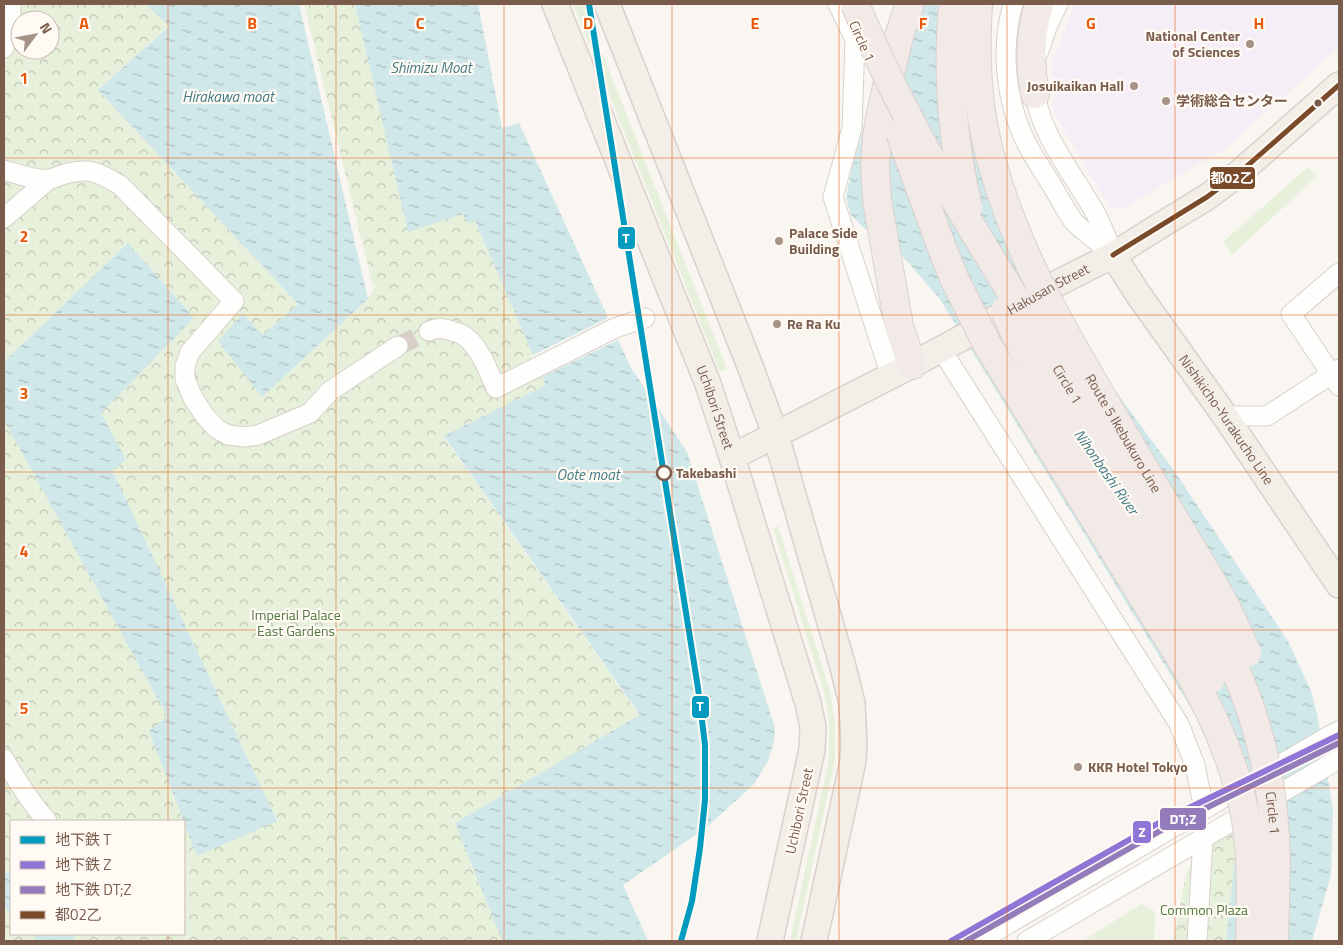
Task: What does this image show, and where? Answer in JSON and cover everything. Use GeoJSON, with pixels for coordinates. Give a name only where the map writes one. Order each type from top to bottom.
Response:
{"type":"FeatureCollection","features":[{"type":"Feature","properties":{"kind":"highway","name":"Circle 1"},"geometry":{"type":"LineString","coordinates":[[845,4],[896,122],[942,248],[970,311],[1005,375],[1202,696],[1230,758],[1246,820],[1263,859]]}},
{"type":"Feature","properties":{"kind":"highway","name":"Circle 1"},"geometry":{"type":"LineString","coordinates":[[854,4],[904,110],[935,166],[1190,584],[1229,654],[1252,712],[1264,755],[1270,789],[1274,822],[1263,859]]}},
{"type":"Feature","properties":{"kind":"highway"},"geometry":{"type":"LineString","coordinates":[[902,371],[899,326],[877,200],[875,166],[877,136],[882,108],[899,36],[910,4]]}},
{"type":"Feature","properties":{"kind":"highway"},"geometry":{"type":"LineString","coordinates":[[953,4],[950,53],[952,113],[961,179],[979,246],[1003,308],[1034,369],[1178,614],[1208,672],[1219,699],[1237,760],[1248,818],[1263,859],[1274,941]]}},
{"type":"Feature","properties":{"kind":"highway","name":"Route 5 Ikebukuro Line"},"geometry":{"type":"LineString","coordinates":[[978,4],[976,68],[981,110],[986,142],[1012,224],[1070,344],[1227,609],[1258,683],[1267,714],[1278,783],[1278,818],[1263,859]]}},
{"type":"Feature","properties":{"kind":"highway"},"geometry":{"type":"LineString","coordinates":[[1029,9],[1030,58],[1035,94]]}},
{"type":"Feature","properties":{"kind":"highway"},"geometry":{"type":"LineString","coordinates":[[1250,941],[1252,896],[1263,859]]}},
{"type":"Feature","properties":{"kind":"main road","name":"Uchibori Street"},"geometry":{"type":"LineString","coordinates":[[555,4],[708,384],[808,703],[813,727],[812,750],[770,941]]}},
{"type":"Feature","properties":{"kind":"main road"},"geometry":{"type":"LineString","coordinates":[[607,4],[776,436],[852,703],[853,761],[814,941]]}},
{"type":"Feature","properties":{"kind":"main road","name":"Hakusan Street"},"geometry":{"type":"LineString","coordinates":[[732,457],[902,371],[1054,285],[1113,255],[1207,197],[1238,174],[1339,85]]}},
{"type":"Feature","properties":{"kind":"main road","name":"Nishikicho-Yurakucho Line"},"geometry":{"type":"LineString","coordinates":[[1113,255],[1339,585]]}},
{"type":"Feature","properties":{"kind":"main road"},"geometry":{"type":"LineString","coordinates":[[821,941],[823,898]]}},
{"type":"Feature","properties":{"kind":"street"},"geometry":{"type":"LineString","coordinates":[[4,48],[11,4]]}},
{"type":"Feature","properties":{"kind":"street"},"geometry":{"type":"LineString","coordinates":[[838,4],[854,40],[852,128],[833,197],[902,371]]}},
{"type":"Feature","properties":{"kind":"street"},"geometry":{"type":"LineString","coordinates":[[1058,4],[1047,27],[1038,57],[1035,71],[1035,94],[1042,121],[1096,213],[1113,255]]}},
{"type":"Feature","properties":{"kind":"street"},"geometry":{"type":"LineString","coordinates":[[1029,9],[1009,16],[1006,40],[1006,65],[1014,113],[1023,136],[1035,158],[1075,222],[1113,255]]}},
{"type":"Feature","properties":{"kind":"street"},"geometry":{"type":"LineString","coordinates":[[4,170],[26,177],[49,179]]}},
{"type":"Feature","properties":{"kind":"street"},"geometry":{"type":"LineString","coordinates":[[4,218],[49,179],[64,174],[82,171],[98,172],[120,185],[234,301],[190,352],[185,366],[185,379],[193,398],[205,416],[217,428],[228,435],[244,437],[258,435],[310,413],[330,391],[398,346]]}},
{"type":"Feature","properties":{"kind":"street"},"geometry":{"type":"LineString","coordinates":[[1225,416],[1267,416],[1336,376],[1291,314],[1339,274]]}},
{"type":"Feature","properties":{"kind":"street"},"geometry":{"type":"LineString","coordinates":[[429,331],[446,329],[463,334],[474,346],[484,362],[496,388],[615,328],[645,318]]}},
{"type":"Feature","properties":{"kind":"street"},"geometry":{"type":"LineString","coordinates":[[951,344],[1179,724],[1195,766],[1204,809]]}},
{"type":"Feature","properties":{"kind":"street"},"geometry":{"type":"LineString","coordinates":[[979,941],[1334,733]]}},
{"type":"Feature","properties":{"kind":"street"},"geometry":{"type":"LineString","coordinates":[[4,759],[25,794],[46,820]]}},
{"type":"Feature","properties":{"kind":"street"},"geometry":{"type":"LineString","coordinates":[[1027,941],[1339,759]]}},
{"type":"Feature","properties":{"kind":"street"},"geometry":{"type":"LineString","coordinates":[[1197,941],[1203,838]]}},
{"type":"Feature","properties":{"kind":"shaded area","name":"学術総合センター"},"geometry":{"type":"Polygon","coordinates":[[[1075,4],[1339,4],[1339,47],[1226,148],[1124,208],[1110,208],[1053,112],[1052,63],[1075,4]]]}},
{"type":"Feature","properties":{"kind":"green space","name":"Imperial Palace East Gardens"},"geometry":{"type":"Polygon","coordinates":[[[4,4],[146,4],[169,25],[99,90],[298,304],[263,336],[243,314],[262,396],[368,299],[376,285],[372,283],[304,4],[357,4],[410,231],[463,214],[475,221],[546,385],[444,437],[640,716],[455,823],[502,941],[4,941],[4,4]]]}},
{"type":"Feature","properties":{"kind":"green space"},"geometry":{"type":"Polygon","coordinates":[[[573,4],[583,4],[727,369],[720,372],[573,4]]]}},
{"type":"Feature","properties":{"kind":"green space"},"geometry":{"type":"Polygon","coordinates":[[[1308,167],[1317,176],[1232,255],[1223,242],[1308,167]]]}},
{"type":"Feature","properties":{"kind":"green space"},"geometry":{"type":"Polygon","coordinates":[[[778,526],[830,691],[835,723],[835,761],[796,941],[790,941],[829,759],[829,724],[825,695],[773,528],[778,526]]]}},
{"type":"Feature","properties":{"kind":"green space","name":"Common Plaza"},"geometry":{"type":"Polygon","coordinates":[[[1238,830],[1226,941],[1173,941],[1186,875],[1202,839],[1238,830]]]}},
{"type":"Feature","properties":{"kind":"green space"},"geometry":{"type":"Polygon","coordinates":[[[1141,904],[1155,912],[1154,941],[1083,941],[1141,904]]]}},
{"type":"Feature","properties":{"kind":"water","name":"Hirakawa moat"},"geometry":{"type":"Polygon","coordinates":[[[146,4],[299,4],[368,299],[262,397],[218,341],[243,314],[263,335],[298,304],[98,90],[169,26],[146,4]]]}},
{"type":"Feature","properties":{"kind":"water","name":"Oote moat"},"geometry":{"type":"Polygon","coordinates":[[[355,4],[478,4],[502,128],[519,123],[630,366],[687,452],[775,728],[774,741],[768,761],[754,784],[707,827],[623,885],[648,941],[502,941],[455,823],[640,715],[444,436],[546,385],[475,221],[467,223],[463,214],[408,232],[355,4]]]}},
{"type":"Feature","properties":{"kind":"water","name":"Nihonbashi River"},"geometry":{"type":"Polygon","coordinates":[[[900,4],[994,4],[984,42],[1007,199],[1103,374],[1177,475],[1288,641],[1311,691],[1317,714],[1333,809],[1331,875],[1312,941],[1226,941],[1238,830],[1222,776],[1202,726],[940,299],[904,258],[864,228],[851,215],[846,198],[852,168],[900,4]]]}},
{"type":"Feature","properties":{"kind":"water"},"geometry":{"type":"Polygon","coordinates":[[[128,243],[194,318],[101,413],[126,460],[112,470],[277,821],[197,856],[185,825],[185,820],[183,820],[149,731],[167,716],[4,420],[4,362],[128,243]]]}},
{"type":"Feature","properties":{"kind":"water"},"geometry":{"type":"Polygon","coordinates":[[[4,873],[10,873],[10,915],[4,905],[4,873]]]}},
{"type":"Feature","properties":{"kind":"water"},"geometry":{"type":"Polygon","coordinates":[[[34,935],[75,935],[73,941],[35,941],[34,935]]]}},
{"type":"Feature","properties":{"kind":"pier"},"geometry":{"type":"Polygon","coordinates":[[[610,317],[620,339],[540,378],[531,356],[610,317]]]}},
{"type":"Feature","properties":{"kind":"tunnel"},"geometry":{"type":"LineString","coordinates":[[398,346],[429,331]]}},
{"type":"Feature","properties":{"kind":"metro line","name":"T"},"geometry":{"type":"LineString","coordinates":[[589,4],[698,688],[705,745],[705,800],[700,848],[692,901],[681,941]]}},
{"type":"Feature","properties":{"kind":"metro line","name":"Z"},"geometry":{"type":"LineString","coordinates":[[951,941],[1164,820],[1339,735]]}},
{"type":"Feature","properties":{"kind":"metro line","name":"DT;Z"},"geometry":{"type":"LineString","coordinates":[[966,941],[1167,827],[1339,743]]}},
{"type":"Feature","properties":{"kind":"transit line","name":"都02乙"},"geometry":{"type":"LineString","coordinates":[[1113,255],[1207,197],[1238,174],[1339,85]]}},
{"type":"Feature","properties":{"kind":"place","name":"National Center of Sciences"},"geometry":{"type":"Point","coordinates":[1250,44]}},
{"type":"Feature","properties":{"kind":"place","name":"Josuikaikan Hall"},"geometry":{"type":"Point","coordinates":[1134,86]}},
{"type":"Feature","properties":{"kind":"place","name":"学術総合センター"},"geometry":{"type":"Point","coordinates":[1166,101]}},
{"type":"Feature","properties":{"kind":"place","name":"Palace Side Building"},"geometry":{"type":"Point","coordinates":[779,241]}},
{"type":"Feature","properties":{"kind":"place","name":"Re Ra Ku"},"geometry":{"type":"Point","coordinates":[777,324]}},
{"type":"Feature","properties":{"kind":"place","name":"Takebashi"},"geometry":{"type":"Point","coordinates":[664,473]}},
{"type":"Feature","properties":{"kind":"place","name":"KKR Hotel Tokyo"},"geometry":{"type":"Point","coordinates":[1078,767]}},
{"type":"Feature","properties":{"kind":"water label","name":"Shimizu Moat"},"geometry":{"type":"Point","coordinates":[431,68]}}]}
